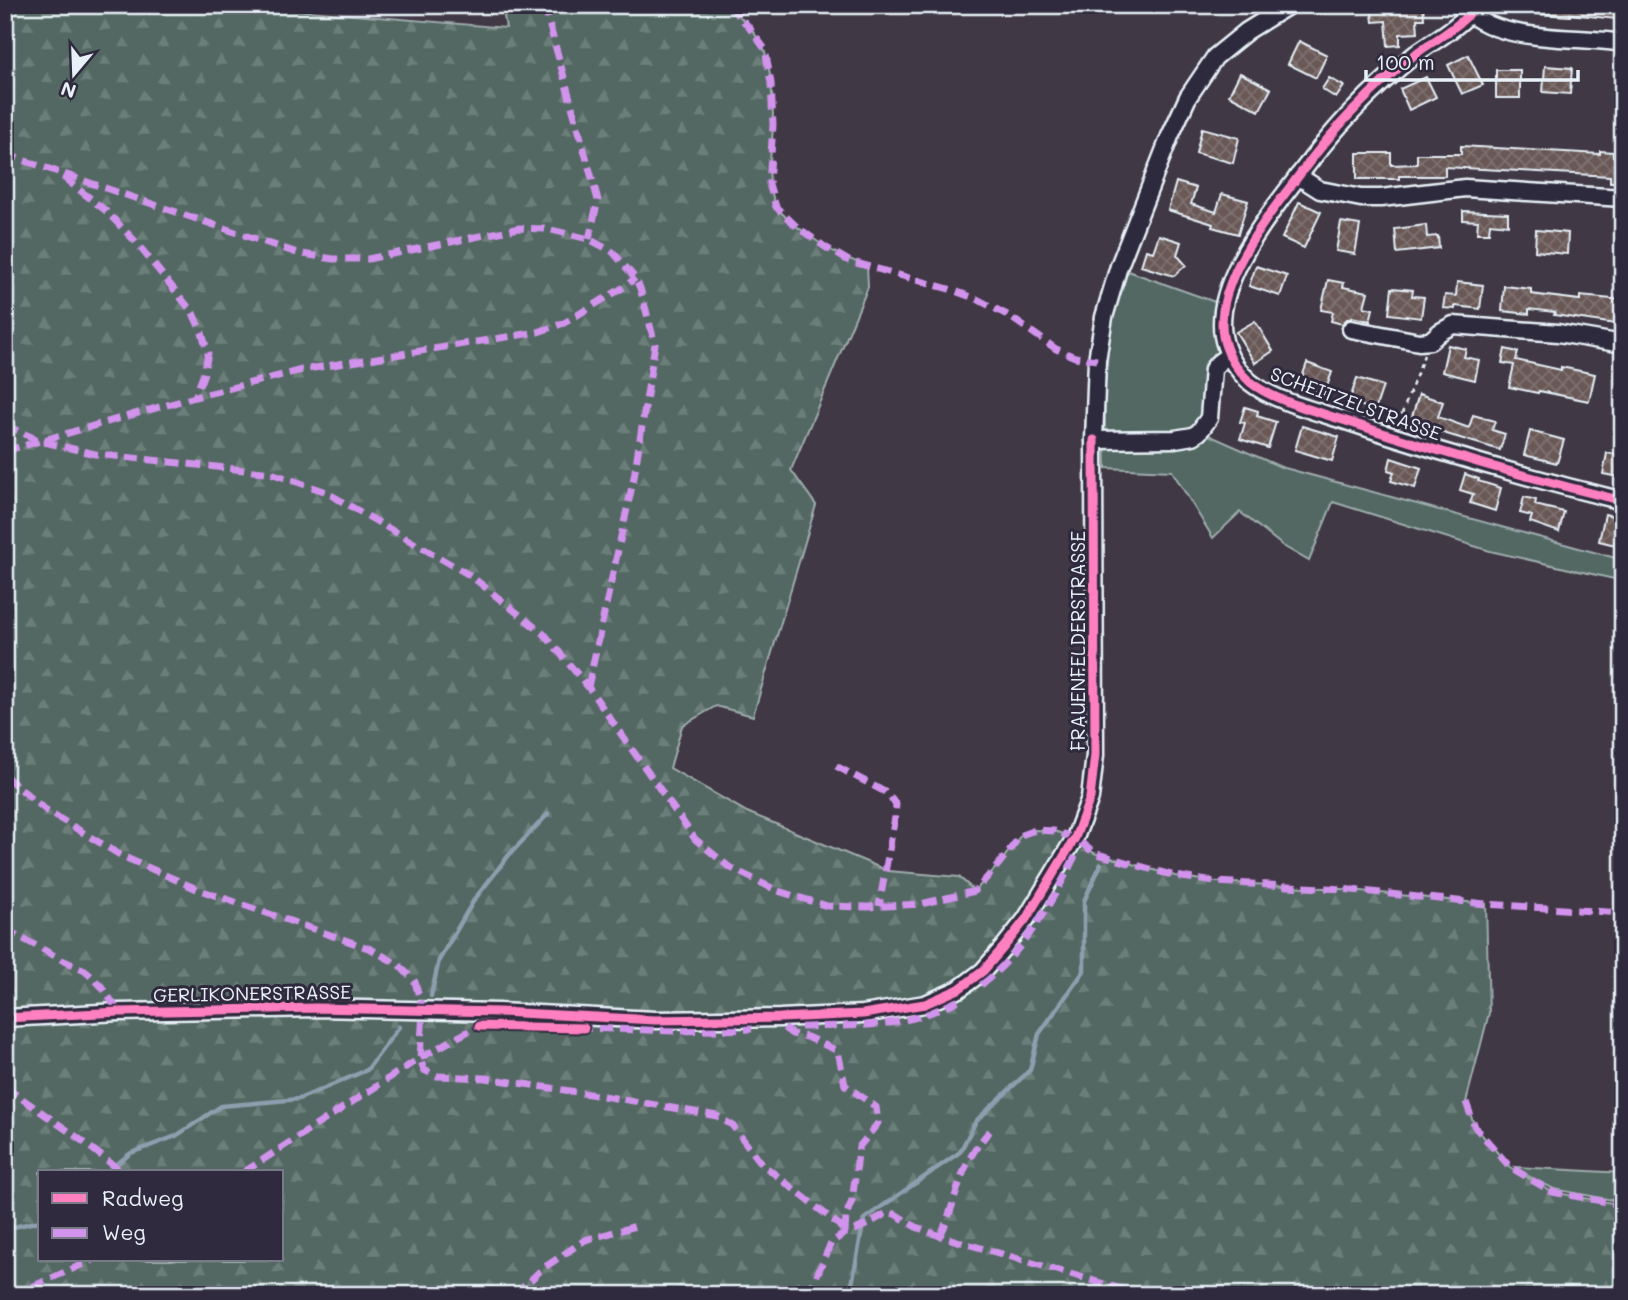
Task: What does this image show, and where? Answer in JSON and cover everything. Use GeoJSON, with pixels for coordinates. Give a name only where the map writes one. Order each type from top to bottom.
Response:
{"type":"FeatureCollection","features":[{"type":"Feature","properties":{"kind":"street","name":"FRAUENFELDERSTRASSE"},"geometry":{"type":"LineString","coordinates":[[499,1012],[655,1020],[766,1018],[863,1013],[925,1004],[959,989],[983,971],[1026,919],[1075,838],[1090,798],[1095,755],[1094,440],[1097,360],[1104,317],[1119,267],[1188,97],[1215,57],[1289,5]]}},
{"type":"Feature","properties":{"kind":"street"},"geometry":{"type":"LineString","coordinates":[[1465,10],[1497,29],[1518,34],[1623,43]]}},
{"type":"Feature","properties":{"kind":"street","name":"SCHEITZELSTRASSE"},"geometry":{"type":"LineString","coordinates":[[1465,10],[1461,22],[1416,54],[1355,108],[1269,213],[1242,255],[1224,304],[1222,331],[1225,345],[1229,355],[1250,381],[1268,393],[1394,437],[1504,471],[1623,501]]}},
{"type":"Feature","properties":{"kind":"street"},"geometry":{"type":"LineString","coordinates":[[1298,176],[1320,190],[1361,198],[1465,188],[1623,198]]}},
{"type":"Feature","properties":{"kind":"street"},"geometry":{"type":"LineString","coordinates":[[1351,329],[1419,342],[1430,341],[1453,325],[1558,333],[1623,344]]}},
{"type":"Feature","properties":{"kind":"street"},"geometry":{"type":"LineString","coordinates":[[1094,440],[1185,439],[1199,432],[1209,418],[1213,369],[1229,355]]}},
{"type":"Feature","properties":{"kind":"street","name":"GERLIKONERSTRASSE"},"geometry":{"type":"LineString","coordinates":[[5,1018],[119,1012],[316,1008],[499,1012]]}},
{"type":"Feature","properties":{"kind":"path"},"geometry":{"type":"LineString","coordinates":[[1394,437],[1430,341]]}},
{"type":"Feature","properties":{"kind":"green space"},"geometry":{"type":"Polygon","coordinates":[[[5,5],[236,5],[506,28],[502,5],[729,5],[759,40],[765,52],[772,88],[770,186],[776,205],[791,222],[824,246],[867,265],[868,287],[791,470],[816,505],[753,716],[716,706],[682,726],[670,768],[747,812],[888,871],[959,877],[975,891],[1021,835],[1035,830],[1054,831],[1075,838],[1094,853],[1175,876],[1215,882],[1342,889],[1486,904],[1489,1013],[1466,1102],[1475,1127],[1510,1167],[1552,1192],[1623,1205],[1623,1295],[5,1295],[5,5]]]}},
{"type":"Feature","properties":{"kind":"green space"},"geometry":{"type":"Polygon","coordinates":[[[1128,271],[1218,303],[1220,353],[1206,415],[1197,430],[1281,467],[1623,560],[1623,581],[1490,551],[1333,502],[1309,561],[1283,546],[1240,512],[1213,538],[1172,471],[1106,468],[1104,395],[1111,319],[1128,271]]]}},
{"type":"Feature","properties":{"kind":"green space"},"geometry":{"type":"Polygon","coordinates":[[[1516,1167],[1623,1173],[1623,1202],[1554,1189],[1516,1167]]]}},
{"type":"Feature","properties":{"kind":"building"},"geometry":{"type":"Polygon","coordinates":[[[1371,5],[1423,5],[1424,19],[1417,19],[1418,33],[1400,34],[1400,45],[1388,46],[1386,21],[1373,22],[1371,5]]]}},
{"type":"Feature","properties":{"kind":"building"},"geometry":{"type":"Polygon","coordinates":[[[1538,5],[1617,5],[1616,19],[1538,14],[1538,5]]]}},
{"type":"Feature","properties":{"kind":"building"},"geometry":{"type":"Polygon","coordinates":[[[1299,41],[1327,55],[1316,78],[1288,64],[1299,41]]]}},
{"type":"Feature","properties":{"kind":"building"},"geometry":{"type":"Polygon","coordinates":[[[1468,55],[1483,85],[1462,94],[1448,65],[1468,55]]]}},
{"type":"Feature","properties":{"kind":"building"},"geometry":{"type":"Polygon","coordinates":[[[1545,66],[1572,68],[1570,94],[1543,92],[1545,66]]]}},
{"type":"Feature","properties":{"kind":"building"},"geometry":{"type":"Polygon","coordinates":[[[1496,70],[1520,70],[1520,98],[1496,98],[1496,70]]]}},
{"type":"Feature","properties":{"kind":"building"},"geometry":{"type":"Polygon","coordinates":[[[1240,73],[1271,89],[1259,111],[1229,95],[1240,73]]]}},
{"type":"Feature","properties":{"kind":"building"},"geometry":{"type":"Polygon","coordinates":[[[1426,77],[1436,97],[1409,110],[1400,89],[1426,77]]]}},
{"type":"Feature","properties":{"kind":"building"},"geometry":{"type":"Polygon","coordinates":[[[1329,78],[1344,86],[1336,98],[1322,89],[1329,78]]]}},
{"type":"Feature","properties":{"kind":"building"},"geometry":{"type":"Polygon","coordinates":[[[1202,128],[1239,138],[1233,163],[1196,153],[1202,128]]]}},
{"type":"Feature","properties":{"kind":"building"},"geometry":{"type":"Polygon","coordinates":[[[1461,146],[1600,154],[1600,151],[1613,152],[1613,156],[1623,156],[1623,182],[1610,182],[1610,176],[1445,167],[1445,176],[1357,179],[1357,153],[1391,153],[1391,165],[1417,164],[1417,154],[1461,154],[1461,146]]]}},
{"type":"Feature","properties":{"kind":"building"},"geometry":{"type":"Polygon","coordinates":[[[1176,182],[1196,188],[1191,204],[1216,212],[1222,194],[1248,201],[1238,234],[1168,210],[1176,182]]]}},
{"type":"Feature","properties":{"kind":"building"},"geometry":{"type":"Polygon","coordinates":[[[1299,202],[1321,212],[1304,248],[1282,238],[1299,202]]]}},
{"type":"Feature","properties":{"kind":"building"},"geometry":{"type":"Polygon","coordinates":[[[1463,211],[1508,213],[1508,225],[1490,223],[1489,233],[1477,233],[1478,221],[1463,220],[1463,211]]]}},
{"type":"Feature","properties":{"kind":"building"},"geometry":{"type":"Polygon","coordinates":[[[1341,222],[1360,225],[1355,254],[1336,251],[1341,222]]]}},
{"type":"Feature","properties":{"kind":"building"},"geometry":{"type":"Polygon","coordinates":[[[1426,225],[1427,237],[1438,236],[1439,248],[1397,253],[1395,229],[1426,225]]]}},
{"type":"Feature","properties":{"kind":"building"},"geometry":{"type":"Polygon","coordinates":[[[1536,230],[1568,233],[1567,254],[1535,251],[1536,230]]]}},
{"type":"Feature","properties":{"kind":"building"},"geometry":{"type":"Polygon","coordinates":[[[1159,235],[1181,242],[1177,255],[1186,265],[1174,276],[1141,266],[1146,250],[1153,252],[1159,235]]]}},
{"type":"Feature","properties":{"kind":"building"},"geometry":{"type":"Polygon","coordinates":[[[1256,266],[1287,276],[1280,296],[1249,286],[1256,266]]]}},
{"type":"Feature","properties":{"kind":"building"},"geometry":{"type":"Polygon","coordinates":[[[1328,280],[1344,283],[1343,287],[1368,292],[1364,307],[1373,309],[1370,321],[1352,317],[1342,324],[1331,321],[1333,312],[1321,310],[1328,280]]]}},
{"type":"Feature","properties":{"kind":"building"},"geometry":{"type":"Polygon","coordinates":[[[1457,282],[1483,285],[1480,309],[1455,306],[1455,309],[1443,308],[1445,295],[1456,296],[1457,282]]]}},
{"type":"Feature","properties":{"kind":"building"},"geometry":{"type":"Polygon","coordinates":[[[1504,286],[1531,289],[1531,294],[1580,300],[1580,296],[1623,300],[1623,325],[1554,315],[1555,312],[1529,309],[1529,314],[1502,311],[1504,286]]]}},
{"type":"Feature","properties":{"kind":"building"},"geometry":{"type":"Polygon","coordinates":[[[1392,288],[1413,290],[1412,296],[1424,297],[1421,318],[1389,314],[1392,288]]]}},
{"type":"Feature","properties":{"kind":"building"},"geometry":{"type":"Polygon","coordinates":[[[1255,321],[1273,351],[1255,363],[1236,332],[1255,321]]]}},
{"type":"Feature","properties":{"kind":"building"},"geometry":{"type":"Polygon","coordinates":[[[1448,345],[1466,349],[1464,357],[1479,360],[1475,380],[1442,372],[1448,345]]]}},
{"type":"Feature","properties":{"kind":"building"},"geometry":{"type":"Polygon","coordinates":[[[1505,349],[1518,352],[1516,360],[1595,374],[1589,401],[1509,387],[1514,365],[1502,363],[1505,349]]]}},
{"type":"Feature","properties":{"kind":"building"},"geometry":{"type":"Polygon","coordinates":[[[1307,363],[1332,372],[1324,395],[1299,386],[1307,363]]]}},
{"type":"Feature","properties":{"kind":"building"},"geometry":{"type":"Polygon","coordinates":[[[1357,378],[1383,386],[1375,410],[1349,402],[1357,378]]]}},
{"type":"Feature","properties":{"kind":"building"},"geometry":{"type":"Polygon","coordinates":[[[1419,394],[1443,402],[1438,417],[1469,428],[1473,415],[1495,421],[1492,430],[1505,434],[1500,450],[1410,423],[1419,394]]]}},
{"type":"Feature","properties":{"kind":"building"},"geometry":{"type":"Polygon","coordinates":[[[1245,407],[1258,411],[1257,416],[1276,422],[1268,448],[1240,439],[1245,423],[1240,422],[1245,407]]]}},
{"type":"Feature","properties":{"kind":"building"},"geometry":{"type":"Polygon","coordinates":[[[1302,426],[1339,437],[1332,461],[1295,450],[1302,426]]]}},
{"type":"Feature","properties":{"kind":"building"},"geometry":{"type":"Polygon","coordinates":[[[1530,431],[1564,440],[1557,463],[1524,455],[1530,431]]]}},
{"type":"Feature","properties":{"kind":"building"},"geometry":{"type":"Polygon","coordinates":[[[1607,453],[1623,456],[1623,478],[1603,474],[1607,453]]]}},
{"type":"Feature","properties":{"kind":"building"},"geometry":{"type":"Polygon","coordinates":[[[1391,458],[1421,468],[1415,488],[1391,481],[1394,472],[1388,470],[1391,458]]]}},
{"type":"Feature","properties":{"kind":"building"},"geometry":{"type":"Polygon","coordinates":[[[1465,474],[1501,488],[1495,511],[1470,503],[1473,494],[1460,490],[1465,474]]]}},
{"type":"Feature","properties":{"kind":"building"},"geometry":{"type":"Polygon","coordinates":[[[1524,497],[1536,500],[1535,505],[1564,512],[1559,532],[1530,522],[1532,516],[1520,513],[1524,497]]]}},
{"type":"Feature","properties":{"kind":"building"},"geometry":{"type":"Polygon","coordinates":[[[1605,514],[1620,518],[1617,531],[1623,532],[1623,547],[1599,541],[1605,514]]]}},
{"type":"Feature","properties":{"kind":"waterway"},"geometry":{"type":"LineString","coordinates":[[431,996],[439,960],[474,900],[509,855],[548,814]]}},
{"type":"Feature","properties":{"kind":"waterway"},"geometry":{"type":"LineString","coordinates":[[850,1295],[864,1219],[960,1152],[976,1121],[1030,1070],[1039,1034],[1084,971],[1084,901],[1101,864]]}},
{"type":"Feature","properties":{"kind":"waterway"},"geometry":{"type":"LineString","coordinates":[[117,1164],[131,1153],[176,1136],[221,1106],[299,1099],[367,1070],[399,1027]]}},
{"type":"Feature","properties":{"kind":"waterway"},"geometry":{"type":"LineString","coordinates":[[5,1229],[38,1221]]}},
{"type":"Feature","properties":{"kind":"marked path"},"geometry":{"type":"LineString","coordinates":[[544,5],[598,200],[589,239]]}},
{"type":"Feature","properties":{"kind":"marked path"},"geometry":{"type":"LineString","coordinates":[[729,5],[765,49],[771,83],[773,125],[769,184],[776,207],[797,227],[849,261],[977,299],[1009,316],[1056,349],[1075,357],[1097,360]]}},
{"type":"Feature","properties":{"kind":"marked path"},"geometry":{"type":"LineString","coordinates":[[5,154],[297,253],[333,259],[368,259],[519,228],[547,229],[589,239],[613,252],[640,288],[655,344],[634,477],[588,687]]}},
{"type":"Feature","properties":{"kind":"marked path"},"geometry":{"type":"LineString","coordinates":[[63,177],[105,210],[135,241],[193,313],[208,353],[195,397]]}},
{"type":"Feature","properties":{"kind":"marked path"},"geometry":{"type":"LineString","coordinates":[[5,451],[195,397],[302,370],[538,332],[564,323],[635,278]]}},
{"type":"Feature","properties":{"kind":"marked path"},"geometry":{"type":"LineString","coordinates":[[5,425],[40,441],[95,454],[271,473],[324,491],[471,576],[546,636],[588,687],[695,839],[729,867],[778,891],[827,906],[921,904],[975,891],[1021,835],[1035,830],[1054,831],[1075,838],[1094,853],[1175,876],[1215,882],[1342,889],[1486,904],[1623,913]]}},
{"type":"Feature","properties":{"kind":"marked path"},"geometry":{"type":"LineString","coordinates":[[836,766],[885,792],[896,804],[879,906]]}},
{"type":"Feature","properties":{"kind":"marked path"},"geometry":{"type":"LineString","coordinates":[[5,776],[47,811],[122,856],[197,889],[371,949],[399,965],[415,982],[423,1011],[420,1058],[424,1070],[437,1076],[486,1078],[717,1116],[732,1125],[762,1164],[838,1224],[845,1233]]}},
{"type":"Feature","properties":{"kind":"marked path"},"geometry":{"type":"LineString","coordinates":[[981,985],[1010,958],[1035,926],[1075,856]]}},
{"type":"Feature","properties":{"kind":"marked path"},"geometry":{"type":"LineString","coordinates":[[5,929],[85,970],[102,987],[119,1012]]}},
{"type":"Feature","properties":{"kind":"marked path"},"geometry":{"type":"LineString","coordinates":[[801,1027],[893,1022],[927,1014],[961,999]]}},
{"type":"Feature","properties":{"kind":"marked path"},"geometry":{"type":"LineString","coordinates":[[247,1170],[420,1058],[485,1022]]}},
{"type":"Feature","properties":{"kind":"marked path"},"geometry":{"type":"LineString","coordinates":[[577,1028],[678,1031],[752,1029]]}},
{"type":"Feature","properties":{"kind":"marked path"},"geometry":{"type":"LineString","coordinates":[[784,1028],[792,1034],[807,1037],[838,1051],[845,1085],[876,1107],[878,1123],[859,1147],[845,1233]]}},
{"type":"Feature","properties":{"kind":"marked path"},"geometry":{"type":"LineString","coordinates":[[5,1087],[119,1170]]}},
{"type":"Feature","properties":{"kind":"marked path"},"geometry":{"type":"LineString","coordinates":[[1466,1102],[1475,1127],[1510,1167],[1552,1192],[1623,1205]]}},
{"type":"Feature","properties":{"kind":"marked path"},"geometry":{"type":"LineString","coordinates":[[940,1236],[970,1158],[990,1131]]}},
{"type":"Feature","properties":{"kind":"marked path"},"geometry":{"type":"LineString","coordinates":[[808,1295],[831,1243],[845,1233],[887,1213],[895,1214],[916,1227],[940,1236],[1142,1295]]}},
{"type":"Feature","properties":{"kind":"marked path"},"geometry":{"type":"LineString","coordinates":[[515,1295],[542,1269],[585,1240],[640,1225]]}},
{"type":"Feature","properties":{"kind":"marked path"},"geometry":{"type":"LineString","coordinates":[[13,1295],[88,1262]]}},
{"type":"Feature","properties":{"kind":"cycle path"},"geometry":{"type":"LineString","coordinates":[[1469,14],[1410,58],[1362,102],[1325,142],[1270,214],[1242,257],[1224,303],[1222,326],[1226,347],[1236,366],[1250,382],[1282,400],[1447,453],[1623,501]]}},
{"type":"Feature","properties":{"kind":"cycle path"},"geometry":{"type":"LineString","coordinates":[[5,1018],[119,1012],[316,1008],[499,1012],[655,1020],[780,1018],[863,1014],[925,1004],[959,989],[983,971],[1026,919],[1075,838],[1090,798],[1095,755],[1094,440]]}},
{"type":"Feature","properties":{"kind":"cycle path"},"geometry":{"type":"LineString","coordinates":[[479,1026],[584,1028]]}}]}
